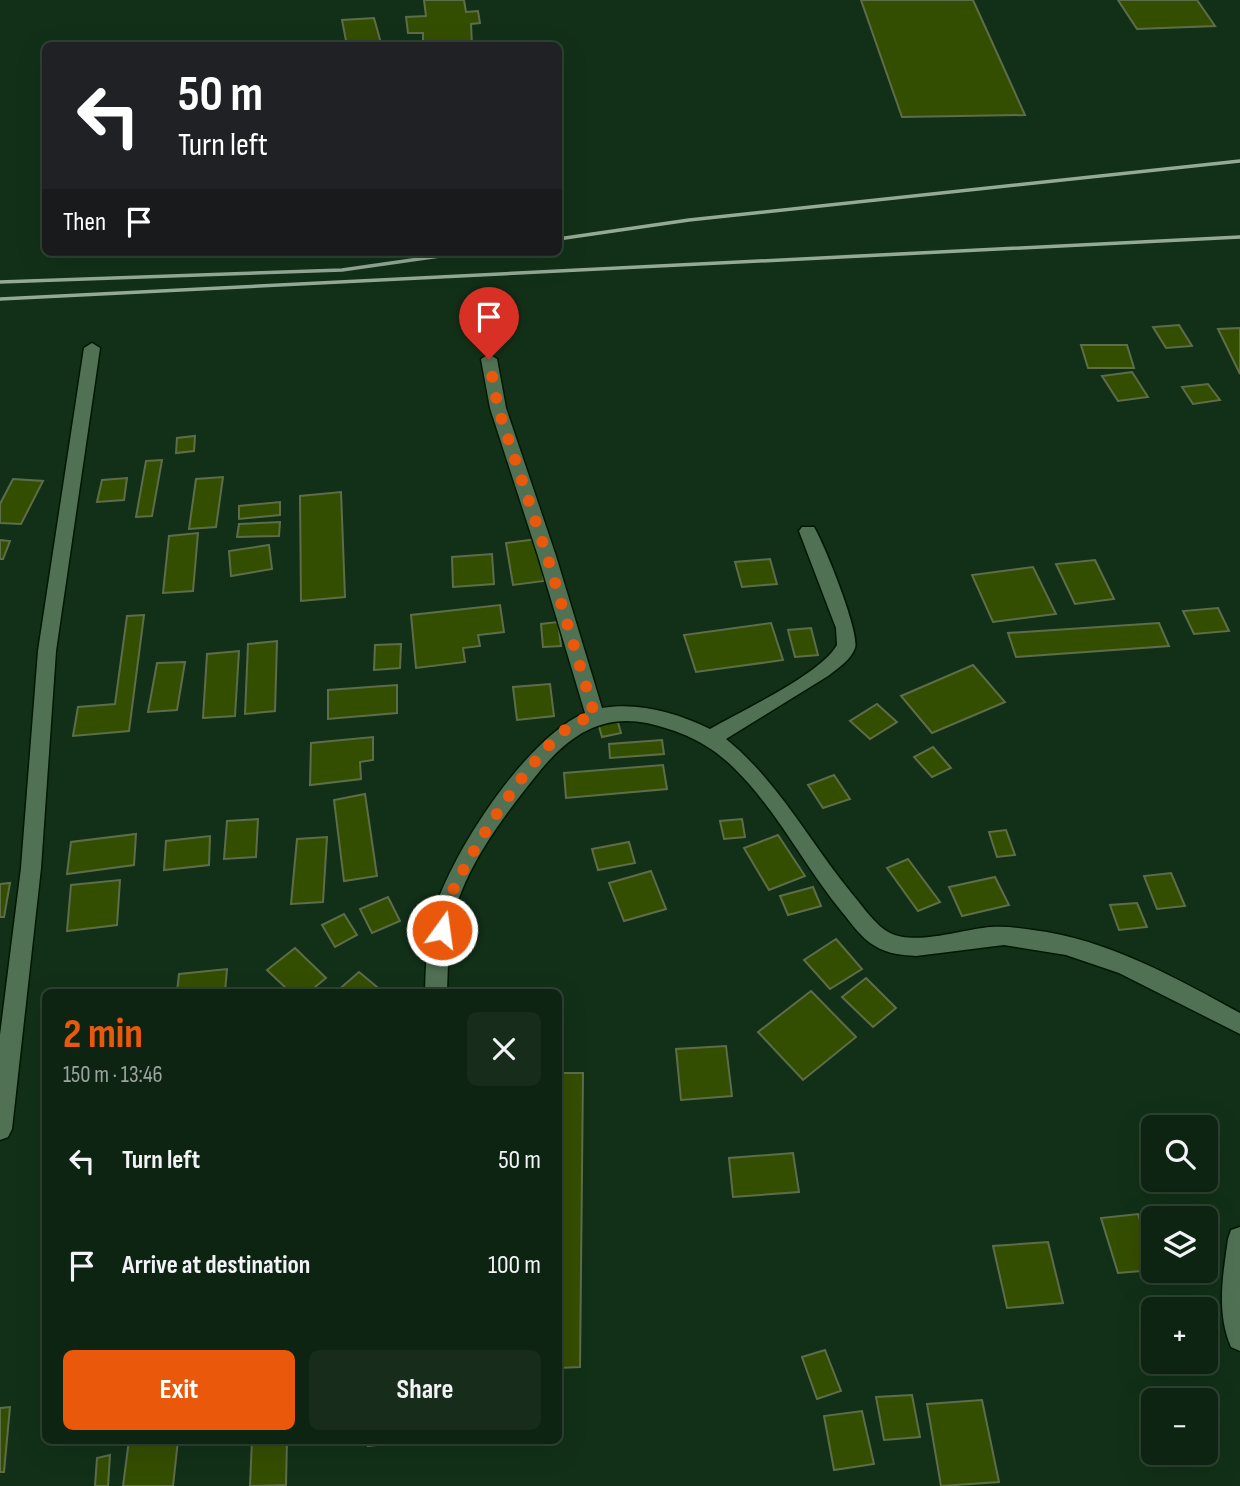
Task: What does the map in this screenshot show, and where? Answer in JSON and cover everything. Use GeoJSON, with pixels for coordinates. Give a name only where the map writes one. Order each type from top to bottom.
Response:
{"type":"FeatureCollection","features":[{"type":"Feature","properties":{"kind":"street"},"geometry":{"type":"LineString","coordinates":[[0,1129],[31,868],[47,651],[92,348]]}},
{"type":"Feature","properties":{"kind":"street"},"geometry":{"type":"LineString","coordinates":[[489,359],[498,408],[547,556],[595,716]]}},
{"type":"Feature","properties":{"kind":"street"},"geometry":{"type":"LineString","coordinates":[[710,739],[817,674],[845,650],[848,639],[845,625],[808,531]]}},
{"type":"Feature","properties":{"kind":"street"},"geometry":{"type":"LineString","coordinates":[[436,989],[444,911],[459,877],[515,787],[547,749],[574,723],[595,716],[627,713],[657,716],[690,727],[745,765],[765,786],[839,895],[873,933],[888,943],[909,946],[996,935],[1068,944],[1171,986],[1240,1024]]}},
{"type":"Feature","properties":{"kind":"street"},"geometry":{"type":"LineString","coordinates":[[1240,1239],[1233,1296],[1240,1338]]}},
{"type":"Feature","properties":{"kind":"building"},"geometry":{"type":"Polygon","coordinates":[[[424,0],[464,0],[466,12],[478,11],[480,23],[471,24],[472,42],[423,42],[423,33],[408,33],[406,17],[426,16],[424,0]]]}},
{"type":"Feature","properties":{"kind":"building"},"geometry":{"type":"Polygon","coordinates":[[[861,0],[973,0],[1025,115],[902,117],[861,0]]]}},
{"type":"Feature","properties":{"kind":"building"},"geometry":{"type":"Polygon","coordinates":[[[1118,0],[1197,0],[1215,26],[1137,29],[1118,0]]]}},
{"type":"Feature","properties":{"kind":"building"},"geometry":{"type":"Polygon","coordinates":[[[374,18],[381,42],[346,42],[342,20],[374,18]]]}},
{"type":"Feature","properties":{"kind":"building"},"geometry":{"type":"Polygon","coordinates":[[[1179,325],[1192,346],[1166,348],[1153,327],[1179,325]]]}},
{"type":"Feature","properties":{"kind":"building"},"geometry":{"type":"Polygon","coordinates":[[[1240,328],[1240,374],[1218,329],[1240,328]]]}},
{"type":"Feature","properties":{"kind":"building"},"geometry":{"type":"Polygon","coordinates":[[[1081,345],[1127,345],[1134,368],[1088,368],[1081,345]]]}},
{"type":"Feature","properties":{"kind":"building"},"geometry":{"type":"Polygon","coordinates":[[[1132,372],[1148,397],[1118,401],[1102,376],[1132,372]]]}},
{"type":"Feature","properties":{"kind":"building"},"geometry":{"type":"Polygon","coordinates":[[[1208,384],[1220,400],[1193,404],[1182,387],[1208,384]]]}},
{"type":"Feature","properties":{"kind":"building"},"geometry":{"type":"Polygon","coordinates":[[[195,436],[194,451],[176,453],[177,438],[195,436]]]}},
{"type":"Feature","properties":{"kind":"building"},"geometry":{"type":"Polygon","coordinates":[[[162,460],[152,516],[136,517],[146,461],[162,460]]]}},
{"type":"Feature","properties":{"kind":"building"},"geometry":{"type":"Polygon","coordinates":[[[223,477],[216,527],[189,529],[196,479],[223,477]]]}},
{"type":"Feature","properties":{"kind":"building"},"geometry":{"type":"Polygon","coordinates":[[[127,478],[124,500],[97,502],[102,480],[127,478]]]}},
{"type":"Feature","properties":{"kind":"building"},"geometry":{"type":"Polygon","coordinates":[[[13,479],[43,481],[21,524],[0,523],[0,504],[13,479]]]}},
{"type":"Feature","properties":{"kind":"building"},"geometry":{"type":"Polygon","coordinates":[[[341,492],[345,597],[301,601],[300,496],[341,492]]]}},
{"type":"Feature","properties":{"kind":"building"},"geometry":{"type":"Polygon","coordinates":[[[280,502],[280,515],[239,519],[239,506],[280,502]]]}},
{"type":"Feature","properties":{"kind":"building"},"geometry":{"type":"Polygon","coordinates":[[[280,522],[279,536],[237,537],[239,524],[280,522]]]}},
{"type":"Feature","properties":{"kind":"building"},"geometry":{"type":"Polygon","coordinates":[[[198,533],[193,591],[163,593],[169,536],[198,533]]]}},
{"type":"Feature","properties":{"kind":"building"},"geometry":{"type":"Polygon","coordinates":[[[537,539],[544,581],[513,585],[506,543],[537,539]]]}},
{"type":"Feature","properties":{"kind":"building"},"geometry":{"type":"Polygon","coordinates":[[[0,540],[10,541],[3,559],[0,559],[0,540]]]}},
{"type":"Feature","properties":{"kind":"building"},"geometry":{"type":"Polygon","coordinates":[[[269,545],[272,569],[231,576],[229,551],[269,545]]]}},
{"type":"Feature","properties":{"kind":"building"},"geometry":{"type":"Polygon","coordinates":[[[492,554],[494,584],[453,587],[452,557],[492,554]]]}},
{"type":"Feature","properties":{"kind":"building"},"geometry":{"type":"Polygon","coordinates":[[[770,559],[777,584],[742,587],[735,562],[770,559]]]}},
{"type":"Feature","properties":{"kind":"building"},"geometry":{"type":"Polygon","coordinates":[[[1095,560],[1114,599],[1075,604],[1056,564],[1095,560]]]}},
{"type":"Feature","properties":{"kind":"building"},"geometry":{"type":"Polygon","coordinates":[[[1033,567],[1056,614],[993,622],[972,575],[1033,567]]]}},
{"type":"Feature","properties":{"kind":"building"},"geometry":{"type":"Polygon","coordinates":[[[500,605],[504,632],[478,635],[480,646],[463,648],[465,662],[416,668],[411,615],[500,605]]]}},
{"type":"Feature","properties":{"kind":"building"},"geometry":{"type":"Polygon","coordinates":[[[1218,608],[1229,631],[1194,634],[1183,611],[1218,608]]]}},
{"type":"Feature","properties":{"kind":"building"},"geometry":{"type":"Polygon","coordinates":[[[144,615],[129,731],[73,736],[78,707],[115,704],[127,616],[144,615]]]}},
{"type":"Feature","properties":{"kind":"building"},"geometry":{"type":"Polygon","coordinates":[[[558,622],[561,646],[543,647],[541,624],[558,622]]]}},
{"type":"Feature","properties":{"kind":"building"},"geometry":{"type":"Polygon","coordinates":[[[771,623],[783,660],[696,672],[684,635],[771,623]]]}},
{"type":"Feature","properties":{"kind":"building"},"geometry":{"type":"Polygon","coordinates":[[[1159,623],[1169,646],[1016,657],[1008,633],[1159,623]]]}},
{"type":"Feature","properties":{"kind":"building"},"geometry":{"type":"Polygon","coordinates":[[[811,628],[818,655],[795,657],[788,630],[811,628]]]}},
{"type":"Feature","properties":{"kind":"building"},"geometry":{"type":"Polygon","coordinates":[[[277,641],[275,711],[245,714],[248,644],[277,641]]]}},
{"type":"Feature","properties":{"kind":"building"},"geometry":{"type":"Polygon","coordinates":[[[401,644],[400,668],[374,670],[375,645],[401,644]]]}},
{"type":"Feature","properties":{"kind":"building"},"geometry":{"type":"Polygon","coordinates":[[[239,651],[235,716],[203,718],[207,654],[239,651]]]}},
{"type":"Feature","properties":{"kind":"building"},"geometry":{"type":"Polygon","coordinates":[[[185,662],[177,710],[148,712],[157,663],[185,662]]]}},
{"type":"Feature","properties":{"kind":"building"},"geometry":{"type":"Polygon","coordinates":[[[973,665],[1005,702],[932,733],[901,696],[973,665]]]}},
{"type":"Feature","properties":{"kind":"building"},"geometry":{"type":"Polygon","coordinates":[[[550,684],[554,716],[517,720],[513,687],[550,684]]]}},
{"type":"Feature","properties":{"kind":"building"},"geometry":{"type":"Polygon","coordinates":[[[397,685],[397,713],[328,719],[328,690],[397,685]]]}},
{"type":"Feature","properties":{"kind":"building"},"geometry":{"type":"Polygon","coordinates":[[[877,704],[897,722],[870,739],[850,721],[877,704]]]}},
{"type":"Feature","properties":{"kind":"building"},"geometry":{"type":"Polygon","coordinates":[[[617,719],[621,733],[602,737],[598,723],[617,719]]]}},
{"type":"Feature","properties":{"kind":"building"},"geometry":{"type":"Polygon","coordinates":[[[373,737],[373,760],[360,762],[361,779],[310,785],[311,743],[373,737]]]}},
{"type":"Feature","properties":{"kind":"building"},"geometry":{"type":"Polygon","coordinates":[[[662,740],[664,754],[610,758],[609,744],[662,740]]]}},
{"type":"Feature","properties":{"kind":"building"},"geometry":{"type":"Polygon","coordinates":[[[933,747],[951,768],[932,777],[914,757],[933,747]]]}},
{"type":"Feature","properties":{"kind":"building"},"geometry":{"type":"Polygon","coordinates":[[[663,765],[667,789],[566,798],[564,773],[663,765]]]}},
{"type":"Feature","properties":{"kind":"building"},"geometry":{"type":"Polygon","coordinates":[[[834,775],[850,799],[823,808],[808,785],[834,775]]]}},
{"type":"Feature","properties":{"kind":"building"},"geometry":{"type":"Polygon","coordinates":[[[365,794],[377,876],[344,881],[334,800],[365,794]]]}},
{"type":"Feature","properties":{"kind":"building"},"geometry":{"type":"Polygon","coordinates":[[[258,819],[256,857],[224,859],[227,821],[258,819]]]}},
{"type":"Feature","properties":{"kind":"building"},"geometry":{"type":"Polygon","coordinates":[[[742,819],[745,837],[724,839],[720,821],[742,819]]]}},
{"type":"Feature","properties":{"kind":"building"},"geometry":{"type":"Polygon","coordinates":[[[1006,830],[1015,855],[997,857],[989,832],[1006,830]]]}},
{"type":"Feature","properties":{"kind":"building"},"geometry":{"type":"Polygon","coordinates":[[[136,834],[134,865],[67,874],[71,842],[136,834]]]}},
{"type":"Feature","properties":{"kind":"building"},"geometry":{"type":"Polygon","coordinates":[[[778,835],[805,876],[769,890],[744,848],[778,835]]]}},
{"type":"Feature","properties":{"kind":"building"},"geometry":{"type":"Polygon","coordinates":[[[210,836],[209,865],[164,870],[166,841],[210,836]]]}},
{"type":"Feature","properties":{"kind":"building"},"geometry":{"type":"Polygon","coordinates":[[[327,837],[323,902],[291,904],[297,839],[327,837]]]}},
{"type":"Feature","properties":{"kind":"building"},"geometry":{"type":"Polygon","coordinates":[[[629,842],[635,863],[598,870],[592,849],[629,842]]]}},
{"type":"Feature","properties":{"kind":"building"},"geometry":{"type":"Polygon","coordinates":[[[908,859],[940,902],[918,911],[887,868],[908,859]]]}},
{"type":"Feature","properties":{"kind":"building"},"geometry":{"type":"Polygon","coordinates":[[[651,871],[666,909],[624,921],[609,883],[651,871]]]}},
{"type":"Feature","properties":{"kind":"building"},"geometry":{"type":"Polygon","coordinates":[[[1171,873],[1185,906],[1157,909],[1144,876],[1171,873]]]}},
{"type":"Feature","properties":{"kind":"building"},"geometry":{"type":"Polygon","coordinates":[[[995,877],[1009,905],[962,916],[949,887],[995,877]]]}},
{"type":"Feature","properties":{"kind":"building"},"geometry":{"type":"Polygon","coordinates":[[[120,880],[117,925],[67,931],[71,885],[120,880]]]}},
{"type":"Feature","properties":{"kind":"building"},"geometry":{"type":"Polygon","coordinates":[[[10,883],[4,917],[0,917],[0,884],[10,883]]]}},
{"type":"Feature","properties":{"kind":"building"},"geometry":{"type":"Polygon","coordinates":[[[813,887],[821,906],[788,915],[780,896],[813,887]]]}},
{"type":"Feature","properties":{"kind":"building"},"geometry":{"type":"Polygon","coordinates":[[[388,897],[400,921],[372,933],[360,909],[388,897]]]}},
{"type":"Feature","properties":{"kind":"building"},"geometry":{"type":"Polygon","coordinates":[[[1137,903],[1147,927],[1119,930],[1110,905],[1137,903]]]}},
{"type":"Feature","properties":{"kind":"building"},"geometry":{"type":"Polygon","coordinates":[[[344,914],[357,935],[335,947],[322,925],[344,914]]]}},
{"type":"Feature","properties":{"kind":"building"},"geometry":{"type":"Polygon","coordinates":[[[836,939],[862,969],[830,989],[804,960],[836,939]]]}},
{"type":"Feature","properties":{"kind":"building"},"geometry":{"type":"Polygon","coordinates":[[[295,948],[326,978],[313,989],[287,989],[267,970],[295,948]]]}},
{"type":"Feature","properties":{"kind":"building"},"geometry":{"type":"Polygon","coordinates":[[[227,969],[225,989],[177,989],[179,974],[227,969]]]}},
{"type":"Feature","properties":{"kind":"building"},"geometry":{"type":"Polygon","coordinates":[[[359,972],[379,989],[339,989],[359,972]]]}},
{"type":"Feature","properties":{"kind":"building"},"geometry":{"type":"Polygon","coordinates":[[[866,978],[896,1008],[873,1027],[842,997],[866,978]]]}},
{"type":"Feature","properties":{"kind":"building"},"geometry":{"type":"Polygon","coordinates":[[[811,991],[856,1037],[803,1080],[758,1032],[811,991]]]}},
{"type":"Feature","properties":{"kind":"building"},"geometry":{"type":"Polygon","coordinates":[[[726,1046],[732,1096],[681,1100],[676,1049],[726,1046]]]}},
{"type":"Feature","properties":{"kind":"building"},"geometry":{"type":"Polygon","coordinates":[[[562,1073],[583,1073],[580,1367],[562,1368],[562,1073]]]}},
{"type":"Feature","properties":{"kind":"building"},"geometry":{"type":"Polygon","coordinates":[[[793,1153],[799,1192],[733,1197],[729,1158],[793,1153]]]}},
{"type":"Feature","properties":{"kind":"building"},"geometry":{"type":"Polygon","coordinates":[[[1138,1214],[1141,1223],[1141,1271],[1118,1273],[1101,1218],[1138,1214]]]}},
{"type":"Feature","properties":{"kind":"building"},"geometry":{"type":"Polygon","coordinates":[[[1048,1242],[1063,1303],[1007,1308],[993,1246],[1048,1242]]]}},
{"type":"Feature","properties":{"kind":"building"},"geometry":{"type":"Polygon","coordinates":[[[825,1350],[841,1391],[817,1399],[802,1357],[825,1350]]]}},
{"type":"Feature","properties":{"kind":"building"},"geometry":{"type":"Polygon","coordinates":[[[912,1395],[920,1437],[884,1440],[876,1397],[912,1395]]]}},
{"type":"Feature","properties":{"kind":"building"},"geometry":{"type":"Polygon","coordinates":[[[982,1400],[999,1482],[941,1486],[927,1404],[982,1400]]]}},
{"type":"Feature","properties":{"kind":"building"},"geometry":{"type":"Polygon","coordinates":[[[10,1407],[4,1472],[0,1472],[0,1408],[10,1407]]]}},
{"type":"Feature","properties":{"kind":"building"},"geometry":{"type":"Polygon","coordinates":[[[862,1411],[874,1464],[834,1470],[824,1416],[862,1411]]]}},
{"type":"Feature","properties":{"kind":"building"},"geometry":{"type":"Polygon","coordinates":[[[128,1444],[178,1444],[173,1486],[123,1486],[128,1444]]]}},
{"type":"Feature","properties":{"kind":"building"},"geometry":{"type":"Polygon","coordinates":[[[252,1444],[287,1444],[286,1485],[250,1486],[252,1444]]]}},
{"type":"Feature","properties":{"kind":"building"},"geometry":{"type":"Polygon","coordinates":[[[110,1455],[108,1486],[95,1486],[97,1458],[110,1455]]]}},
{"type":"Feature","properties":{"kind":"railway"},"geometry":{"type":"LineString","coordinates":[[562,238],[689,220],[1240,161]]}},
{"type":"Feature","properties":{"kind":"railway"},"geometry":{"type":"LineString","coordinates":[[0,299],[1240,237]]}},
{"type":"Feature","properties":{"kind":"railway"},"geometry":{"type":"LineString","coordinates":[[0,282],[342,270],[440,256]]}},
{"type":"Feature","properties":{"kind":"route"},"geometry":{"type":"LineString","coordinates":[[442,930],[444,911],[459,877],[515,787],[547,749],[574,723],[595,716],[547,556],[498,408],[489,359]]}}]}
